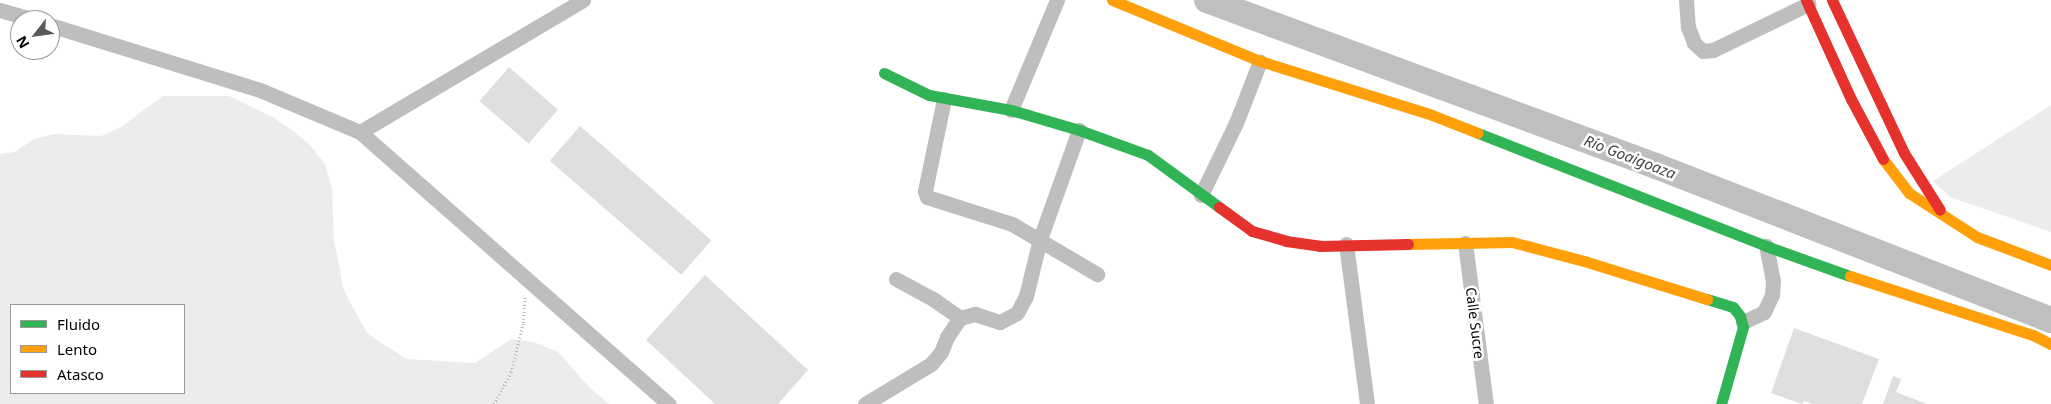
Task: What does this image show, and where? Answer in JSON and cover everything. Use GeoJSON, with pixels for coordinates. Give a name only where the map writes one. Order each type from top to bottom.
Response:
{"type":"FeatureCollection","features":[{"type":"Feature","properties":{"kind":"street"},"geometry":{"type":"LineString","coordinates":[[360,132],[582,0]]}},
{"type":"Feature","properties":{"kind":"street"},"geometry":{"type":"LineString","coordinates":[[1011,110],[1057,0]]}},
{"type":"Feature","properties":{"kind":"street"},"geometry":{"type":"LineString","coordinates":[[1112,0],[1260,61],[1432,115],[1766,246],[1838,272],[2033,335],[2051,344]]}},
{"type":"Feature","properties":{"kind":"street"},"geometry":{"type":"LineString","coordinates":[[1686,0],[1688,27],[1694,43],[1703,50],[1714,50],[1807,2],[1851,99],[1880,155],[1910,193],[1977,237],[2051,265]]}},
{"type":"Feature","properties":{"kind":"street"},"geometry":{"type":"LineString","coordinates":[[1832,0],[1904,152],[1944,217]]}},
{"type":"Feature","properties":{"kind":"street"},"geometry":{"type":"LineString","coordinates":[[60,28],[260,90],[360,132],[670,404]]}},
{"type":"Feature","properties":{"kind":"street"},"geometry":{"type":"LineString","coordinates":[[1201,195],[1236,122],[1260,61]]}},
{"type":"Feature","properties":{"kind":"street"},"geometry":{"type":"LineString","coordinates":[[884,73],[929,95],[1011,110],[1079,130],[1148,155],[1252,231],[1286,241],[1320,246],[1512,242],[1584,261],[1733,307],[1743,322],[1743,327],[1721,404]]}},
{"type":"Feature","properties":{"kind":"street"},"geometry":{"type":"LineString","coordinates":[[944,99],[925,191],[927,197],[1012,224],[1097,274]]}},
{"type":"Feature","properties":{"kind":"street"},"geometry":{"type":"LineString","coordinates":[[865,404],[931,364],[941,352],[947,337],[960,318],[975,314],[1000,322],[1017,313],[1026,296],[1040,239],[1079,130]]}},
{"type":"Feature","properties":{"kind":"street","name":"Calle Sucre"},"geometry":{"type":"LineString","coordinates":[[1465,243],[1486,404]]}},
{"type":"Feature","properties":{"kind":"street"},"geometry":{"type":"LineString","coordinates":[[1346,244],[1367,404]]}},
{"type":"Feature","properties":{"kind":"street"},"geometry":{"type":"LineString","coordinates":[[1743,322],[1764,312],[1772,295],[1773,281],[1766,246]]}},
{"type":"Feature","properties":{"kind":"street"},"geometry":{"type":"LineString","coordinates":[[896,279],[933,299],[960,318]]}},
{"type":"Feature","properties":{"kind":"path"},"geometry":{"type":"LineString","coordinates":[[494,404],[513,364],[523,323],[526,278]]}},
{"type":"Feature","properties":{"kind":"shaded area"},"geometry":{"type":"Polygon","coordinates":[[[163,96],[229,96],[272,117],[310,145],[325,164],[332,188],[334,240],[344,291],[367,333],[407,359],[475,363],[511,339],[534,342],[558,352],[590,388],[609,404],[0,404],[0,154],[15,152],[34,139],[55,134],[101,136],[121,127],[163,96]]]}},
{"type":"Feature","properties":{"kind":"shaded area"},"geometry":{"type":"Polygon","coordinates":[[[2051,105],[2051,232],[1950,197],[1933,181],[2051,105]]]}},
{"type":"Feature","properties":{"kind":"building"},"geometry":{"type":"Polygon","coordinates":[[[509,67],[558,110],[529,144],[479,101],[509,67]]]}},
{"type":"Feature","properties":{"kind":"building"},"geometry":{"type":"Polygon","coordinates":[[[580,126],[711,240],[681,275],[550,161],[580,126]]]}},
{"type":"Feature","properties":{"kind":"building"},"geometry":{"type":"Polygon","coordinates":[[[705,275],[808,370],[778,404],[715,404],[646,340],[705,275]]]}},
{"type":"Feature","properties":{"kind":"building"},"geometry":{"type":"Polygon","coordinates":[[[1794,328],[1879,359],[1862,404],[1812,404],[1804,401],[1802,404],[1771,393],[1794,328]]]}},
{"type":"Feature","properties":{"kind":"building"},"geometry":{"type":"Polygon","coordinates":[[[1893,376],[1901,379],[1896,392],[1927,404],[1883,404],[1893,376]]]}},
{"type":"Feature","properties":{"kind":"waterway","name":"Río Goaigoaza"},"geometry":{"type":"LineString","coordinates":[[1207,0],[1656,166],[2051,320]]}},
{"type":"Feature","properties":{"kind":"traffic: fast"},"geometry":{"type":"LineString","coordinates":[[884,73],[929,95],[1011,110],[1079,130],[1148,155],[1219,207]]}},
{"type":"Feature","properties":{"kind":"traffic: fast"},"geometry":{"type":"LineString","coordinates":[[1478,133],[1766,246],[1850,276]]}},
{"type":"Feature","properties":{"kind":"traffic: fast"},"geometry":{"type":"LineString","coordinates":[[1707,299],[1733,307],[1740,316],[1743,327],[1721,404]]}},
{"type":"Feature","properties":{"kind":"traffic: slow"},"geometry":{"type":"LineString","coordinates":[[1112,0],[1260,61],[1432,115],[1478,133]]}},
{"type":"Feature","properties":{"kind":"traffic: slow"},"geometry":{"type":"LineString","coordinates":[[1883,159],[1909,193],[1977,237],[2051,265]]}},
{"type":"Feature","properties":{"kind":"traffic: slow"},"geometry":{"type":"LineString","coordinates":[[1408,244],[1512,242],[1584,261],[1707,299]]}},
{"type":"Feature","properties":{"kind":"traffic: slow"},"geometry":{"type":"LineString","coordinates":[[1850,276],[2033,335],[2051,344]]}},
{"type":"Feature","properties":{"kind":"traffic: jam"},"geometry":{"type":"LineString","coordinates":[[1806,0],[1851,99],[1883,159]]}},
{"type":"Feature","properties":{"kind":"traffic: jam"},"geometry":{"type":"LineString","coordinates":[[1832,0],[1904,153],[1940,210]]}},
{"type":"Feature","properties":{"kind":"traffic: jam"},"geometry":{"type":"LineString","coordinates":[[1219,207],[1252,231],[1286,241],[1320,246],[1408,244]]}}]}
